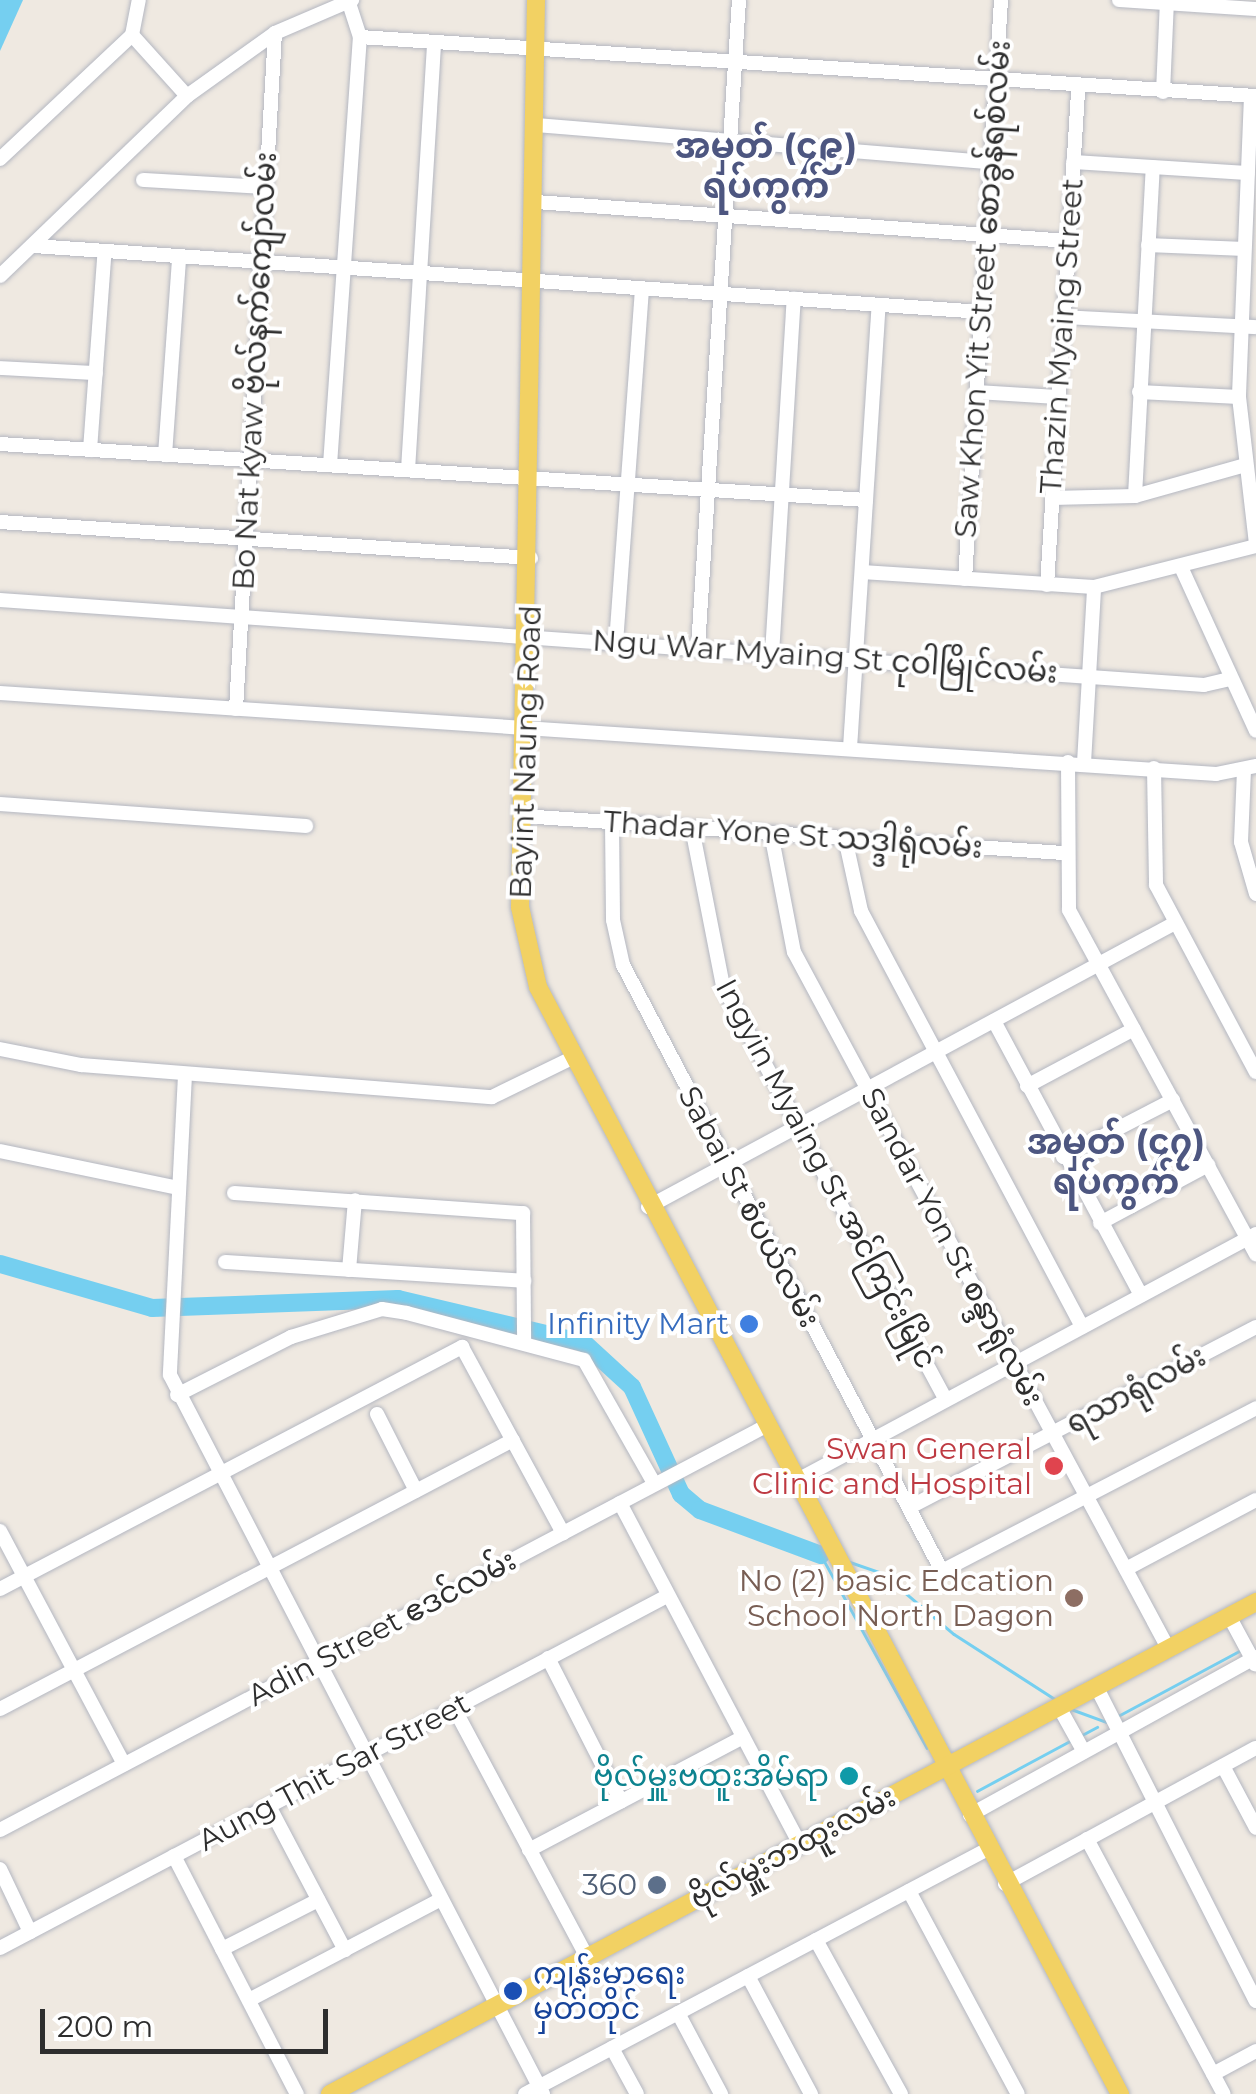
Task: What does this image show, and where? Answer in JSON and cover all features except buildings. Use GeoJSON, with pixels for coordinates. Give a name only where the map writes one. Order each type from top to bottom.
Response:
{"type":"FeatureCollection","features":[{"type":"Feature","properties":{"kind":"main road","name":"Bayint Naung Road"},"geometry":{"type":"LineString","coordinates":[[536,0],[537,284],[520,908],[538,987],[568,1060],[1120,2094]]}},
{"type":"Feature","properties":{"kind":"main road","name":"ဗိုလ်မှူးဘထူးလမ်း"},"geometry":{"type":"LineString","coordinates":[[330,2094],[944,1767],[1100,1695],[1168,1648],[1256,1602]]}},
{"type":"Feature","properties":{"kind":"street"},"geometry":{"type":"LineString","coordinates":[[0,159],[132,35],[139,0]]}},
{"type":"Feature","properties":{"kind":"street"},"geometry":{"type":"LineString","coordinates":[[698,648],[739,0]]}},
{"type":"Feature","properties":{"kind":"street","name":"Saw Khon Yit Street စောခွန်ရစ်လမ်း"},"geometry":{"type":"LineString","coordinates":[[965,579],[1002,0]]}},
{"type":"Feature","properties":{"kind":"street"},"geometry":{"type":"LineString","coordinates":[[1119,0],[1256,9]]}},
{"type":"Feature","properties":{"kind":"street"},"geometry":{"type":"LineString","coordinates":[[0,276],[187,96],[274,33],[349,1],[360,37],[330,465]]}},
{"type":"Feature","properties":{"kind":"street"},"geometry":{"type":"LineString","coordinates":[[1163,92],[1167,2]]}},
{"type":"Feature","properties":{"kind":"street","name":"Bo Nat kyaw ဗိုလ်နက်ကျော်လမ်း"},"geometry":{"type":"LineString","coordinates":[[236,709],[274,33]]}},
{"type":"Feature","properties":{"kind":"street"},"geometry":{"type":"LineString","coordinates":[[132,35],[187,96]]}},
{"type":"Feature","properties":{"kind":"street"},"geometry":{"type":"LineString","coordinates":[[360,37],[996,82],[1254,96],[1244,248],[1248,326],[1239,398],[1242,466],[1256,545],[1094,586],[862,572]]}},
{"type":"Feature","properties":{"kind":"street"},"geometry":{"type":"LineString","coordinates":[[408,470],[434,42]]}},
{"type":"Feature","properties":{"kind":"street","name":"Thazin Myaing Street"},"geometry":{"type":"LineString","coordinates":[[1047,585],[1078,87]]}},
{"type":"Feature","properties":{"kind":"street"},"geometry":{"type":"LineString","coordinates":[[537,124],[992,162]]}},
{"type":"Feature","properties":{"kind":"street"},"geometry":{"type":"LineString","coordinates":[[1073,162],[1248,173]]}},
{"type":"Feature","properties":{"kind":"street"},"geometry":{"type":"LineString","coordinates":[[1136,496],[1153,167]]}},
{"type":"Feature","properties":{"kind":"street"},"geometry":{"type":"LineString","coordinates":[[143,180],[266,187]]}},
{"type":"Feature","properties":{"kind":"street"},"geometry":{"type":"LineString","coordinates":[[536,202],[1068,240]]}},
{"type":"Feature","properties":{"kind":"street"},"geometry":{"type":"LineString","coordinates":[[1148,244],[1244,248]]}},
{"type":"Feature","properties":{"kind":"street"},"geometry":{"type":"LineString","coordinates":[[34,246],[104,258],[982,312]]}},
{"type":"Feature","properties":{"kind":"street"},"geometry":{"type":"LineString","coordinates":[[90,450],[104,258]]}},
{"type":"Feature","properties":{"kind":"street"},"geometry":{"type":"LineString","coordinates":[[164,454],[178,262]]}},
{"type":"Feature","properties":{"kind":"street"},"geometry":{"type":"LineString","coordinates":[[616,642],[642,290]]}},
{"type":"Feature","properties":{"kind":"street"},"geometry":{"type":"LineString","coordinates":[[772,654],[794,299]]}},
{"type":"Feature","properties":{"kind":"street"},"geometry":{"type":"LineString","coordinates":[[850,748],[879,305]]}},
{"type":"Feature","properties":{"kind":"street"},"geometry":{"type":"LineString","coordinates":[[1063,316],[1248,326]]}},
{"type":"Feature","properties":{"kind":"street"},"geometry":{"type":"LineString","coordinates":[[0,368],[96,373]]}},
{"type":"Feature","properties":{"kind":"street"},"geometry":{"type":"LineString","coordinates":[[977,392],[1058,396]]}},
{"type":"Feature","properties":{"kind":"street"},"geometry":{"type":"LineString","coordinates":[[1140,392],[1239,398]]}},
{"type":"Feature","properties":{"kind":"street"},"geometry":{"type":"LineString","coordinates":[[0,444],[866,500]]}},
{"type":"Feature","properties":{"kind":"street"},"geometry":{"type":"LineString","coordinates":[[1052,498],[1136,496],[1242,466]]}},
{"type":"Feature","properties":{"kind":"street"},"geometry":{"type":"LineString","coordinates":[[0,522],[531,558]]}},
{"type":"Feature","properties":{"kind":"street"},"geometry":{"type":"LineString","coordinates":[[1181,567],[1256,732]]}},
{"type":"Feature","properties":{"kind":"street"},"geometry":{"type":"LineString","coordinates":[[1094,586],[1087,676],[1064,854],[1065,898],[1208,1165],[1252,1236],[1256,1254]]}},
{"type":"Feature","properties":{"kind":"street","name":"Ngu War Myaing St ငုဝါမြိုင်လမ်း"},"geometry":{"type":"LineString","coordinates":[[0,600],[1087,676],[1230,679]]}},
{"type":"Feature","properties":{"kind":"street"},"geometry":{"type":"LineString","coordinates":[[0,693],[1154,768],[1250,768],[1256,894]]}},
{"type":"Feature","properties":{"kind":"street"},"geometry":{"type":"LineString","coordinates":[[1154,768],[1156,884],[1256,1072]]}},
{"type":"Feature","properties":{"kind":"street"},"geometry":{"type":"LineString","coordinates":[[0,804],[306,826]]}},
{"type":"Feature","properties":{"kind":"street","name":"Thadar Yone St သဒ္ဒါရုံလမ်း"},"geometry":{"type":"LineString","coordinates":[[522,816],[1064,854]]}},
{"type":"Feature","properties":{"kind":"street","name":"Sabai St စံပယ်လမ်း"},"geometry":{"type":"LineString","coordinates":[[612,822],[612,920],[623,965],[724,1166],[946,1574],[1088,1500]]}},
{"type":"Feature","properties":{"kind":"street","name":"Ingyin Myaing St အင်ကြင်းမြိုင်"},"geometry":{"type":"LineString","coordinates":[[692,828],[723,986],[946,1400]]}},
{"type":"Feature","properties":{"kind":"street","name":"Sandar Yon St စန္ဒာရုံလမ်း"},"geometry":{"type":"LineString","coordinates":[[771,833],[794,952],[1168,1648]]}},
{"type":"Feature","properties":{"kind":"street"},"geometry":{"type":"LineString","coordinates":[[846,838],[860,912],[1082,1327]]}},
{"type":"Feature","properties":{"kind":"street"},"geometry":{"type":"LineString","coordinates":[[648,1207],[1175,923]]}},
{"type":"Feature","properties":{"kind":"street"},"geometry":{"type":"LineString","coordinates":[[994,1021],[1063,1157],[1141,1295]]}},
{"type":"Feature","properties":{"kind":"street"},"geometry":{"type":"LineString","coordinates":[[1027,1086],[1134,1030]]}},
{"type":"Feature","properties":{"kind":"street"},"geometry":{"type":"LineString","coordinates":[[0,1050],[185,1075],[492,1097],[568,1060]]}},
{"type":"Feature","properties":{"kind":"street"},"geometry":{"type":"LineString","coordinates":[[185,1075],[166,1324],[177,1394],[362,1757],[441,1900],[536,2092],[988,1850]]}},
{"type":"Feature","properties":{"kind":"street"},"geometry":{"type":"LineString","coordinates":[[1063,1157],[1173,1100]]}},
{"type":"Feature","properties":{"kind":"street"},"geometry":{"type":"LineString","coordinates":[[0,1152],[178,1188]]}},
{"type":"Feature","properties":{"kind":"street"},"geometry":{"type":"LineString","coordinates":[[1100,1223],[1208,1165]]}},
{"type":"Feature","properties":{"kind":"street"},"geometry":{"type":"LineString","coordinates":[[234,1193],[523,1213],[524,1327]]}},
{"type":"Feature","properties":{"kind":"street"},"geometry":{"type":"LineString","coordinates":[[349,1270],[354,1200]]}},
{"type":"Feature","properties":{"kind":"street"},"geometry":{"type":"LineString","coordinates":[[794,1482],[1252,1236]]}},
{"type":"Feature","properties":{"kind":"street"},"geometry":{"type":"LineString","coordinates":[[225,1262],[524,1281]]}},
{"type":"Feature","properties":{"kind":"street"},"geometry":{"type":"LineString","coordinates":[[177,1394],[291,1337],[382,1309],[524,1327],[596,1373],[659,1481]]}},
{"type":"Feature","properties":{"kind":"street","name":"ရသာရုံလမ်း"},"geometry":{"type":"LineString","coordinates":[[910,1507],[1256,1327]]}},
{"type":"Feature","properties":{"kind":"street"},"geometry":{"type":"LineString","coordinates":[[0,1588],[462,1347],[562,1533]]}},
{"type":"Feature","properties":{"kind":"street"},"geometry":{"type":"LineString","coordinates":[[1088,1500],[1256,1408]]}},
{"type":"Feature","properties":{"kind":"street"},"geometry":{"type":"LineString","coordinates":[[377,1414],[416,1491]]}},
{"type":"Feature","properties":{"kind":"street","name":"Adin Street ဧဒင်လမ်း"},"geometry":{"type":"LineString","coordinates":[[0,1830],[764,1427]]}},
{"type":"Feature","properties":{"kind":"street"},"geometry":{"type":"LineString","coordinates":[[0,1709],[513,1440]]}},
{"type":"Feature","properties":{"kind":"street"},"geometry":{"type":"LineString","coordinates":[[1126,1569],[1256,1500]]}},
{"type":"Feature","properties":{"kind":"street"},"geometry":{"type":"LineString","coordinates":[[620,1503],[800,1844]]}},
{"type":"Feature","properties":{"kind":"street"},"geometry":{"type":"LineString","coordinates":[[0,1531],[124,1764]]}},
{"type":"Feature","properties":{"kind":"street","name":"Aung Thit Sar Street"},"geometry":{"type":"LineString","coordinates":[[0,1948],[667,1596]]}},
{"type":"Feature","properties":{"kind":"street"},"geometry":{"type":"LineString","coordinates":[[970,1814],[1116,1728],[1255,1661],[1229,1616]]}},
{"type":"Feature","properties":{"kind":"street"},"geometry":{"type":"LineString","coordinates":[[548,1658],[621,1802]]}},
{"type":"Feature","properties":{"kind":"street"},"geometry":{"type":"LineString","coordinates":[[1100,1695],[1256,2001]]}},
{"type":"Feature","properties":{"kind":"street"},"geometry":{"type":"LineString","coordinates":[[454,1708],[588,1959]]}},
{"type":"Feature","properties":{"kind":"street"},"geometry":{"type":"LineString","coordinates":[[1062,1713],[1082,1749]]}},
{"type":"Feature","properties":{"kind":"street"},"geometry":{"type":"LineString","coordinates":[[530,1850],[743,1738]]}},
{"type":"Feature","properties":{"kind":"street"},"geometry":{"type":"LineString","coordinates":[[1005,1884],[1256,1748]]}},
{"type":"Feature","properties":{"kind":"street"},"geometry":{"type":"LineString","coordinates":[[1222,1766],[1256,1828]]}},
{"type":"Feature","properties":{"kind":"street"},"geometry":{"type":"LineString","coordinates":[[269,1806],[345,1950]]}},
{"type":"Feature","properties":{"kind":"street"},"geometry":{"type":"LineString","coordinates":[[1087,1840],[1224,2094]]}},
{"type":"Feature","properties":{"kind":"street"},"geometry":{"type":"LineString","coordinates":[[174,1856],[297,2094]]}},
{"type":"Feature","properties":{"kind":"street"},"geometry":{"type":"LineString","coordinates":[[0,1870],[30,1932]]}},
{"type":"Feature","properties":{"kind":"street"},"geometry":{"type":"LineString","coordinates":[[909,1891],[1018,2094]]}},
{"type":"Feature","properties":{"kind":"street"},"geometry":{"type":"LineString","coordinates":[[222,1949],[318,1900]]}},
{"type":"Feature","properties":{"kind":"street"},"geometry":{"type":"LineString","coordinates":[[249,2000],[441,1900]]}},
{"type":"Feature","properties":{"kind":"street"},"geometry":{"type":"LineString","coordinates":[[816,1940],[901,2094]]}},
{"type":"Feature","properties":{"kind":"street"},"geometry":{"type":"LineString","coordinates":[[1241,1974],[1256,1966]]}},
{"type":"Feature","properties":{"kind":"street"},"geometry":{"type":"LineString","coordinates":[[748,1976],[811,2094]]}},
{"type":"Feature","properties":{"kind":"street"},"geometry":{"type":"LineString","coordinates":[[678,2014],[721,2094]]}},
{"type":"Feature","properties":{"kind":"street"},"geometry":{"type":"LineString","coordinates":[[612,2048],[637,2094]]}},
{"type":"Feature","properties":{"kind":"street"},"geometry":{"type":"LineString","coordinates":[[1213,2074],[1256,2051]]}},
{"type":"Feature","properties":{"kind":"water"},"geometry":{"type":"Polygon","coordinates":[[[0,0],[23,0],[0,51],[0,0]]]}},
{"type":"Feature","properties":{"kind":"waterway"},"geometry":{"type":"LineString","coordinates":[[0,1264],[152,1308],[398,1299],[584,1343],[632,1387],[681,1494],[700,1510],[821,1555]]}},
{"type":"Feature","properties":{"kind":"waterway"},"geometry":{"type":"LineString","coordinates":[[821,1555],[927,1748]]}},
{"type":"Feature","properties":{"kind":"waterway"},"geometry":{"type":"LineString","coordinates":[[847,1561],[882,1573],[954,1634],[1055,1699]]}},
{"type":"Feature","properties":{"kind":"waterway"},"geometry":{"type":"LineString","coordinates":[[1118,1716],[1239,1651]]}},
{"type":"Feature","properties":{"kind":"waterway"},"geometry":{"type":"LineString","coordinates":[[1071,1709],[1106,1722]]}},
{"type":"Feature","properties":{"kind":"waterway"},"geometry":{"type":"LineString","coordinates":[[1082,1735],[1097,1727]]}},
{"type":"Feature","properties":{"kind":"waterway"},"geometry":{"type":"LineString","coordinates":[[977,1791],[1070,1741]]}},
{"type":"Feature","properties":{"kind":"place","name":"Infinity Mart"},"geometry":{"type":"Point","coordinates":[749,1324]}},
{"type":"Feature","properties":{"kind":"place","name":"Swan General Clinic and Hospital"},"geometry":{"type":"Point","coordinates":[1054,1466]}},
{"type":"Feature","properties":{"kind":"place","name":"No (2) basic Edcation School North Dagon"},"geometry":{"type":"Point","coordinates":[1074,1598]}},
{"type":"Feature","properties":{"kind":"place","name":"ဗိုလ်မှူးဗထူးအိမ်ရာ"},"geometry":{"type":"Point","coordinates":[849,1776]}},
{"type":"Feature","properties":{"kind":"place","name":"360"},"geometry":{"type":"Point","coordinates":[657,1885]}},
{"type":"Feature","properties":{"kind":"place","name":"ကျန်းမာရေး မှတ်တိုင်"},"geometry":{"type":"Point","coordinates":[513,1991]}},
{"type":"Feature","properties":{"kind":"district","name":"အမှတ် (၄၉) ရပ်ကွက်"},"geometry":{"type":"Point","coordinates":[766,166]}},
{"type":"Feature","properties":{"kind":"district","name":"အမှတ် (၄၇) ရပ်ကွက်"},"geometry":{"type":"Point","coordinates":[1116,1162]}}]}
